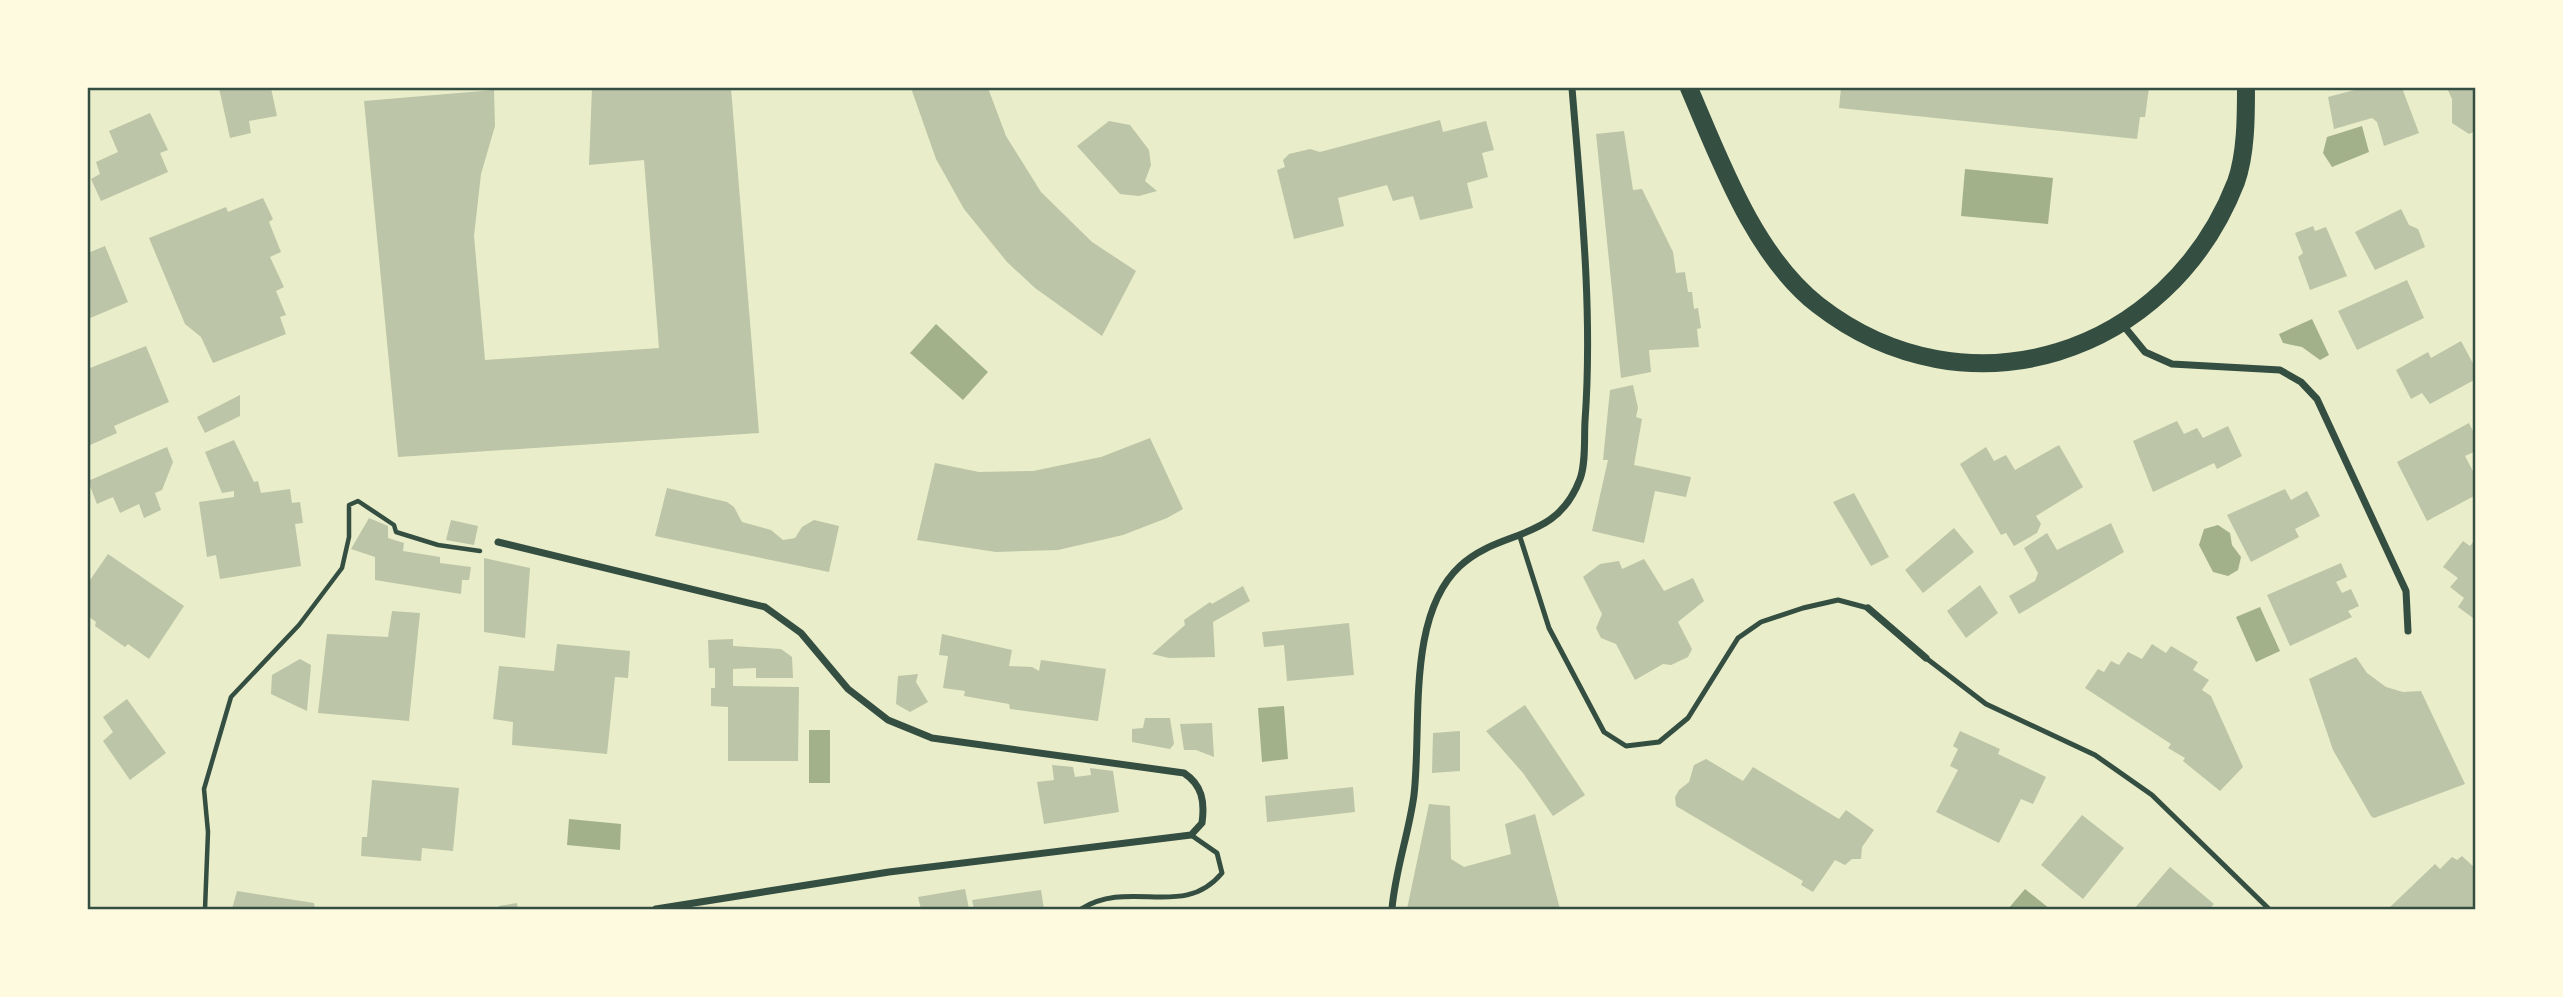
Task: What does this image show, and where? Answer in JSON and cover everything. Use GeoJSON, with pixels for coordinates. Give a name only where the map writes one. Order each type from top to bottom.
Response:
{"type":"FeatureCollection","features":[{"type":"Feature","properties":{"kind":"main road"},"geometry":{"type":"LineString","coordinates":[[1689,88],[1731,186],[1776,262],[1816,304],[1868,338],[1927,357],[1996,365],[2072,349],[2123,325],[2161,294],[2197,256],[2236,181],[2246,119],[2246,88]]}},
{"type":"Feature","properties":{"kind":"street"},"geometry":{"type":"LineString","coordinates":[[1392,909],[1414,794],[1424,639],[1435,598],[1458,567],[1483,548],[1520,537],[1555,519],[1581,479],[1587,391],[1587,268],[1572,88]]}},
{"type":"Feature","properties":{"kind":"street"},"geometry":{"type":"LineString","coordinates":[[2123,325],[2145,352],[2172,364],[2280,370],[2301,382],[2317,399],[2406,591],[2408,631]]}},
{"type":"Feature","properties":{"kind":"street"},"geometry":{"type":"LineString","coordinates":[[498,542],[765,607],[801,633],[858,697],[888,720],[932,738],[1184,773],[1201,790],[1204,809],[1202,823],[1192,835],[889,872],[656,909]]}},
{"type":"Feature","properties":{"kind":"street"},"geometry":{"type":"LineString","coordinates":[[1868,608],[1926,658]]}},
{"type":"Feature","properties":{"kind":"lane"},"geometry":{"type":"LineString","coordinates":[[1520,537],[1549,628],[1604,732],[1626,746],[1659,743],[1688,718],[1738,638],[1761,622],[1838,600],[1868,608]]}},
{"type":"Feature","properties":{"kind":"lane"},"geometry":{"type":"LineString","coordinates":[[1926,658],[1986,704],[2095,755],[2152,795],[2269,909]]}},
{"type":"Feature","properties":{"kind":"lane"},"geometry":{"type":"LineString","coordinates":[[1082,909],[1129,895],[1188,898],[1210,888],[1223,873],[1217,853],[1192,835]]}},
{"type":"Feature","properties":{"kind":"path"},"geometry":{"type":"LineString","coordinates":[[205,909],[208,832],[204,789],[231,697],[299,625],[342,568],[349,537],[349,505],[358,501],[394,525],[396,532],[438,545],[481,551],[498,542]]}},
{"type":"Feature","properties":{"kind":"shaded area"},"geometry":{"type":"Polygon","coordinates":[[[2362,126],[2369,152],[2332,167],[2323,153],[2327,137],[2362,126]]]}},
{"type":"Feature","properties":{"kind":"shaded area"},"geometry":{"type":"Polygon","coordinates":[[[1965,169],[2053,178],[2048,224],[1961,216],[1965,169]]]}},
{"type":"Feature","properties":{"kind":"shaded area"},"geometry":{"type":"Polygon","coordinates":[[[2312,319],[2329,355],[2320,360],[2302,347],[2283,343],[2279,334],[2312,319]]]}},
{"type":"Feature","properties":{"kind":"shaded area"},"geometry":{"type":"Polygon","coordinates":[[[936,324],[988,372],[963,400],[910,353],[936,324]]]}},
{"type":"Feature","properties":{"kind":"shaded area"},"geometry":{"type":"Polygon","coordinates":[[[2218,525],[2230,533],[2232,545],[2241,557],[2238,570],[2228,576],[2213,572],[2199,545],[2204,529],[2218,525]]]}},
{"type":"Feature","properties":{"kind":"shaded area"},"geometry":{"type":"Polygon","coordinates":[[[2260,607],[2280,651],[2256,662],[2236,617],[2260,607]]]}},
{"type":"Feature","properties":{"kind":"shaded area"},"geometry":{"type":"Polygon","coordinates":[[[1284,706],[1288,759],[1262,762],[1258,708],[1284,706]]]}},
{"type":"Feature","properties":{"kind":"shaded area"},"geometry":{"type":"Polygon","coordinates":[[[809,730],[830,730],[830,783],[809,783],[809,730]]]}},
{"type":"Feature","properties":{"kind":"shaded area"},"geometry":{"type":"Polygon","coordinates":[[[569,819],[621,824],[620,850],[567,845],[569,819]]]}},
{"type":"Feature","properties":{"kind":"shaded area"},"geometry":{"type":"Polygon","coordinates":[[[2025,889],[2050,909],[2008,909],[2025,889]]]}},
{"type":"Feature","properties":{"kind":"building"},"geometry":{"type":"Polygon","coordinates":[[[219,88],[271,88],[277,116],[249,121],[251,133],[230,138],[219,88]]]}},
{"type":"Feature","properties":{"kind":"building"},"geometry":{"type":"Polygon","coordinates":[[[592,88],[731,88],[759,433],[398,457],[364,101],[494,90],[495,126],[481,174],[474,236],[485,360],[659,348],[644,160],[589,165],[592,88]]]}},
{"type":"Feature","properties":{"kind":"building"},"geometry":{"type":"Polygon","coordinates":[[[911,88],[988,88],[1006,136],[1041,192],[1092,242],[1136,271],[1102,336],[1035,288],[1007,262],[964,209],[936,159],[911,88]]]}},
{"type":"Feature","properties":{"kind":"building"},"geometry":{"type":"Polygon","coordinates":[[[1841,88],[2149,88],[2145,117],[2140,117],[2137,139],[1839,108],[1841,88]]]}},
{"type":"Feature","properties":{"kind":"building"},"geometry":{"type":"Polygon","coordinates":[[[2362,88],[2402,88],[2419,133],[2384,146],[2377,122],[2372,118],[2334,129],[2328,97],[2362,88]]]}},
{"type":"Feature","properties":{"kind":"building"},"geometry":{"type":"Polygon","coordinates":[[[2447,88],[2476,88],[2476,131],[2469,134],[2452,123],[2452,99],[2447,88]]]}},
{"type":"Feature","properties":{"kind":"building"},"geometry":{"type":"Polygon","coordinates":[[[150,113],[168,150],[160,153],[168,172],[101,201],[91,179],[100,174],[96,162],[118,152],[109,131],[150,113]]]}},
{"type":"Feature","properties":{"kind":"building"},"geometry":{"type":"Polygon","coordinates":[[[1440,120],[1443,132],[1486,121],[1494,150],[1482,153],[1488,177],[1467,183],[1473,208],[1420,220],[1413,196],[1393,201],[1387,185],[1338,198],[1344,226],[1294,239],[1277,170],[1285,167],[1283,160],[1289,154],[1310,149],[1320,152],[1440,120]]]}},
{"type":"Feature","properties":{"kind":"building"},"geometry":{"type":"Polygon","coordinates":[[[1109,121],[1130,125],[1149,150],[1151,165],[1145,181],[1157,191],[1139,196],[1120,194],[1077,146],[1109,121]]]}},
{"type":"Feature","properties":{"kind":"building"},"geometry":{"type":"Polygon","coordinates":[[[1624,131],[1633,190],[1642,189],[1673,252],[1676,273],[1685,272],[1694,309],[1698,308],[1701,328],[1697,329],[1699,347],[1649,350],[1651,372],[1621,378],[1596,134],[1624,131]]]}},
{"type":"Feature","properties":{"kind":"building"},"geometry":{"type":"Polygon","coordinates":[[[263,198],[273,219],[269,222],[281,252],[270,257],[284,287],[276,291],[286,315],[280,317],[286,334],[213,363],[201,337],[185,324],[149,238],[226,207],[228,212],[263,198]]]}},
{"type":"Feature","properties":{"kind":"building"},"geometry":{"type":"Polygon","coordinates":[[[2401,209],[2409,225],[2418,229],[2425,247],[2375,270],[2355,232],[2401,209]]]}},
{"type":"Feature","properties":{"kind":"building"},"geometry":{"type":"Polygon","coordinates":[[[2313,226],[2315,231],[2326,227],[2347,276],[2310,290],[2298,257],[2303,253],[2295,233],[2313,226]]]}},
{"type":"Feature","properties":{"kind":"building"},"geometry":{"type":"Polygon","coordinates":[[[105,246],[128,302],[88,319],[88,253],[105,246]]]}},
{"type":"Feature","properties":{"kind":"building"},"geometry":{"type":"Polygon","coordinates":[[[2407,280],[2424,318],[2357,350],[2338,311],[2407,280]]]}},
{"type":"Feature","properties":{"kind":"building"},"geometry":{"type":"Polygon","coordinates":[[[2461,341],[2476,369],[2476,379],[2430,404],[2422,393],[2411,399],[2396,370],[2428,352],[2431,358],[2461,341]]]}},
{"type":"Feature","properties":{"kind":"building"},"geometry":{"type":"Polygon","coordinates":[[[146,346],[169,402],[114,426],[117,433],[88,446],[88,363],[90,368],[146,346]]]}},
{"type":"Feature","properties":{"kind":"building"},"geometry":{"type":"Polygon","coordinates":[[[1633,385],[1638,408],[1636,417],[1642,419],[1634,465],[1691,477],[1686,497],[1655,491],[1644,543],[1592,531],[1608,460],[1603,460],[1610,390],[1633,385]]]}},
{"type":"Feature","properties":{"kind":"building"},"geometry":{"type":"Polygon","coordinates":[[[240,395],[240,416],[205,433],[197,417],[240,395]]]}},
{"type":"Feature","properties":{"kind":"building"},"geometry":{"type":"Polygon","coordinates":[[[2177,421],[2184,434],[2197,428],[2203,438],[2228,426],[2242,456],[2217,469],[2214,463],[2153,492],[2133,441],[2177,421]]]}},
{"type":"Feature","properties":{"kind":"building"},"geometry":{"type":"Polygon","coordinates":[[[2469,423],[2476,437],[2476,451],[2465,456],[2476,477],[2476,495],[2427,521],[2397,462],[2469,423]]]}},
{"type":"Feature","properties":{"kind":"building"},"geometry":{"type":"Polygon","coordinates":[[[1150,438],[1183,509],[1167,518],[1123,535],[1058,550],[996,552],[917,540],[935,463],[979,472],[1033,471],[1101,457],[1150,438]]]}},
{"type":"Feature","properties":{"kind":"building"},"geometry":{"type":"Polygon","coordinates":[[[234,440],[254,482],[258,481],[261,493],[290,489],[292,503],[300,502],[303,523],[295,524],[301,566],[220,579],[216,555],[207,557],[199,502],[234,497],[234,491],[222,493],[205,452],[234,440]]]}},
{"type":"Feature","properties":{"kind":"building"},"geometry":{"type":"Polygon","coordinates":[[[2059,445],[2083,487],[2036,516],[2041,524],[2037,533],[2014,546],[2006,533],[2001,535],[1960,464],[1986,447],[1994,461],[2006,455],[2015,470],[2059,445]]]}},
{"type":"Feature","properties":{"kind":"building"},"geometry":{"type":"Polygon","coordinates":[[[167,447],[173,462],[162,490],[155,493],[161,510],[144,518],[139,504],[120,513],[113,497],[97,504],[88,481],[167,447]]]}},
{"type":"Feature","properties":{"kind":"building"},"geometry":{"type":"Polygon","coordinates":[[[667,488],[727,502],[734,507],[742,522],[771,530],[783,540],[795,538],[802,527],[814,520],[839,526],[829,572],[655,536],[667,488]]]}},
{"type":"Feature","properties":{"kind":"building"},"geometry":{"type":"Polygon","coordinates":[[[2285,489],[2291,500],[2307,491],[2320,516],[2295,529],[2299,537],[2251,562],[2227,515],[2285,489]]]}},
{"type":"Feature","properties":{"kind":"building"},"geometry":{"type":"Polygon","coordinates":[[[1854,493],[1889,557],[1871,566],[1833,502],[1854,493]]]}},
{"type":"Feature","properties":{"kind":"building"},"geometry":{"type":"Polygon","coordinates":[[[369,518],[388,526],[388,538],[404,543],[403,551],[440,557],[440,563],[471,567],[469,580],[462,580],[461,594],[375,580],[375,557],[351,549],[369,518]]]}},
{"type":"Feature","properties":{"kind":"building"},"geometry":{"type":"Polygon","coordinates":[[[451,520],[478,526],[474,545],[446,540],[451,520]]]}},
{"type":"Feature","properties":{"kind":"building"},"geometry":{"type":"Polygon","coordinates":[[[2111,523],[2124,552],[2019,614],[2009,596],[2035,581],[2038,573],[2024,548],[2047,533],[2057,550],[2111,523]]]}},
{"type":"Feature","properties":{"kind":"building"},"geometry":{"type":"Polygon","coordinates":[[[1954,528],[1974,552],[1923,593],[1905,570],[1954,528]]]}},
{"type":"Feature","properties":{"kind":"building"},"geometry":{"type":"Polygon","coordinates":[[[2476,538],[2476,614],[2473,618],[2458,607],[2464,598],[2450,587],[2458,578],[2443,567],[2463,541],[2470,546],[2476,538]]]}},
{"type":"Feature","properties":{"kind":"building"},"geometry":{"type":"Polygon","coordinates":[[[108,554],[184,606],[149,659],[128,644],[125,647],[95,626],[96,622],[88,616],[88,583],[108,554]]]}},
{"type":"Feature","properties":{"kind":"building"},"geometry":{"type":"Polygon","coordinates":[[[484,558],[530,568],[525,638],[484,632],[484,558]]]}},
{"type":"Feature","properties":{"kind":"building"},"geometry":{"type":"Polygon","coordinates":[[[1644,559],[1664,591],[1693,578],[1704,601],[1678,622],[1692,649],[1688,657],[1671,665],[1663,664],[1635,680],[1616,644],[1601,638],[1596,628],[1602,614],[1583,577],[1600,564],[1619,561],[1622,569],[1644,559]]]}},
{"type":"Feature","properties":{"kind":"building"},"geometry":{"type":"Polygon","coordinates":[[[2341,563],[2347,577],[2336,582],[2342,593],[2351,589],[2359,606],[2348,611],[2352,617],[2290,646],[2267,595],[2341,563]]]}},
{"type":"Feature","properties":{"kind":"building"},"geometry":{"type":"Polygon","coordinates":[[[1980,585],[1998,613],[1966,638],[1947,611],[1980,585]]]}},
{"type":"Feature","properties":{"kind":"building"},"geometry":{"type":"Polygon","coordinates":[[[1243,586],[1250,601],[1213,622],[1215,657],[1169,658],[1152,654],[1185,625],[1184,620],[1210,602],[1212,604],[1243,586]]]}},
{"type":"Feature","properties":{"kind":"building"},"geometry":{"type":"Polygon","coordinates":[[[392,611],[420,613],[409,721],[318,713],[327,634],[388,637],[392,611]]]}},
{"type":"Feature","properties":{"kind":"building"},"geometry":{"type":"Polygon","coordinates":[[[1349,623],[1354,675],[1287,681],[1284,645],[1264,647],[1262,632],[1349,623]]]}},
{"type":"Feature","properties":{"kind":"building"},"geometry":{"type":"Polygon","coordinates":[[[942,634],[1012,650],[1009,666],[1032,667],[1039,671],[1041,660],[1106,669],[1098,721],[1010,709],[1009,704],[964,696],[965,691],[943,688],[948,656],[939,655],[942,634]]]}},
{"type":"Feature","properties":{"kind":"building"},"geometry":{"type":"Polygon","coordinates":[[[733,639],[733,646],[781,649],[792,657],[793,678],[756,678],[756,668],[733,669],[733,686],[799,687],[798,761],[728,761],[728,707],[711,706],[715,668],[709,668],[708,640],[733,639]]]}},
{"type":"Feature","properties":{"kind":"building"},"geometry":{"type":"Polygon","coordinates":[[[557,644],[630,651],[628,678],[615,677],[607,754],[512,745],[513,722],[493,719],[499,666],[554,671],[557,644]]]}},
{"type":"Feature","properties":{"kind":"building"},"geometry":{"type":"Polygon","coordinates":[[[2152,644],[2166,653],[2171,646],[2198,662],[2193,670],[2209,680],[2202,690],[2211,696],[2243,767],[2220,791],[2183,761],[2185,758],[2168,748],[2171,744],[2085,688],[2098,669],[2104,672],[2111,661],[2119,665],[2128,652],[2142,659],[2152,644]]]}},
{"type":"Feature","properties":{"kind":"building"},"geometry":{"type":"Polygon","coordinates":[[[2356,657],[2367,673],[2386,687],[2403,692],[2421,691],[2465,784],[2374,818],[2371,816],[2333,750],[2309,679],[2356,657]]]}},
{"type":"Feature","properties":{"kind":"building"},"geometry":{"type":"Polygon","coordinates":[[[300,659],[311,665],[307,711],[271,694],[272,675],[300,659]]]}},
{"type":"Feature","properties":{"kind":"building"},"geometry":{"type":"Polygon","coordinates":[[[918,674],[916,682],[928,702],[910,712],[896,704],[898,676],[918,674]]]}},
{"type":"Feature","properties":{"kind":"building"},"geometry":{"type":"Polygon","coordinates":[[[127,699],[166,753],[130,780],[103,741],[113,732],[103,717],[127,699]]]}},
{"type":"Feature","properties":{"kind":"building"},"geometry":{"type":"Polygon","coordinates":[[[1525,705],[1585,795],[1553,816],[1523,773],[1486,731],[1525,705]]]}},
{"type":"Feature","properties":{"kind":"building"},"geometry":{"type":"Polygon","coordinates":[[[1145,718],[1170,718],[1174,744],[1170,749],[1132,742],[1132,729],[1143,728],[1145,718]]]}},
{"type":"Feature","properties":{"kind":"building"},"geometry":{"type":"Polygon","coordinates":[[[1212,723],[1214,757],[1196,750],[1184,750],[1180,724],[1212,723]]]}},
{"type":"Feature","properties":{"kind":"building"},"geometry":{"type":"Polygon","coordinates":[[[1460,731],[1460,771],[1432,773],[1433,733],[1460,731]]]}},
{"type":"Feature","properties":{"kind":"building"},"geometry":{"type":"Polygon","coordinates":[[[1960,731],[2000,749],[1998,754],[2046,777],[2033,804],[2021,799],[1999,843],[1936,812],[1958,770],[1950,766],[1958,749],[1953,746],[1960,731]]]}},
{"type":"Feature","properties":{"kind":"building"},"geometry":{"type":"Polygon","coordinates":[[[1706,759],[1743,781],[1753,767],[1839,819],[1846,810],[1874,830],[1862,847],[1861,859],[1852,859],[1845,865],[1835,860],[1813,892],[1801,885],[1803,881],[1676,806],[1675,797],[1689,782],[1694,765],[1706,759]]]}},
{"type":"Feature","properties":{"kind":"building"},"geometry":{"type":"Polygon","coordinates":[[[1052,765],[1073,767],[1075,777],[1091,775],[1090,768],[1113,771],[1119,812],[1044,824],[1037,782],[1054,780],[1052,765]]]}},
{"type":"Feature","properties":{"kind":"building"},"geometry":{"type":"Polygon","coordinates":[[[372,780],[459,788],[453,851],[422,848],[421,861],[361,856],[362,837],[367,837],[372,780]]]}},
{"type":"Feature","properties":{"kind":"building"},"geometry":{"type":"Polygon","coordinates":[[[1353,787],[1355,812],[1267,822],[1265,796],[1353,787]]]}},
{"type":"Feature","properties":{"kind":"building"},"geometry":{"type":"Polygon","coordinates":[[[1429,804],[1450,806],[1451,859],[1464,867],[1511,854],[1505,824],[1535,814],[1560,909],[1407,909],[1429,804]]]}},
{"type":"Feature","properties":{"kind":"building"},"geometry":{"type":"Polygon","coordinates":[[[2082,815],[2124,848],[2083,899],[2041,865],[2082,815]]]}},
{"type":"Feature","properties":{"kind":"building"},"geometry":{"type":"Polygon","coordinates":[[[2462,856],[2476,869],[2476,909],[2389,908],[2435,864],[2440,869],[2452,857],[2457,860],[2462,856]]]}},
{"type":"Feature","properties":{"kind":"building"},"geometry":{"type":"Polygon","coordinates":[[[2170,867],[2214,904],[2209,909],[2134,909],[2170,867]]]}},
{"type":"Feature","properties":{"kind":"building"},"geometry":{"type":"Polygon","coordinates":[[[965,889],[969,909],[921,909],[918,897],[965,889]]]}},
{"type":"Feature","properties":{"kind":"building"},"geometry":{"type":"Polygon","coordinates":[[[1041,890],[1044,909],[974,909],[972,900],[1041,890]]]}},
{"type":"Feature","properties":{"kind":"building"},"geometry":{"type":"Polygon","coordinates":[[[237,891],[314,903],[315,909],[232,909],[237,891]]]}},
{"type":"Feature","properties":{"kind":"building"},"geometry":{"type":"Polygon","coordinates":[[[517,903],[518,909],[499,909],[499,906],[517,903]]]}}]}
